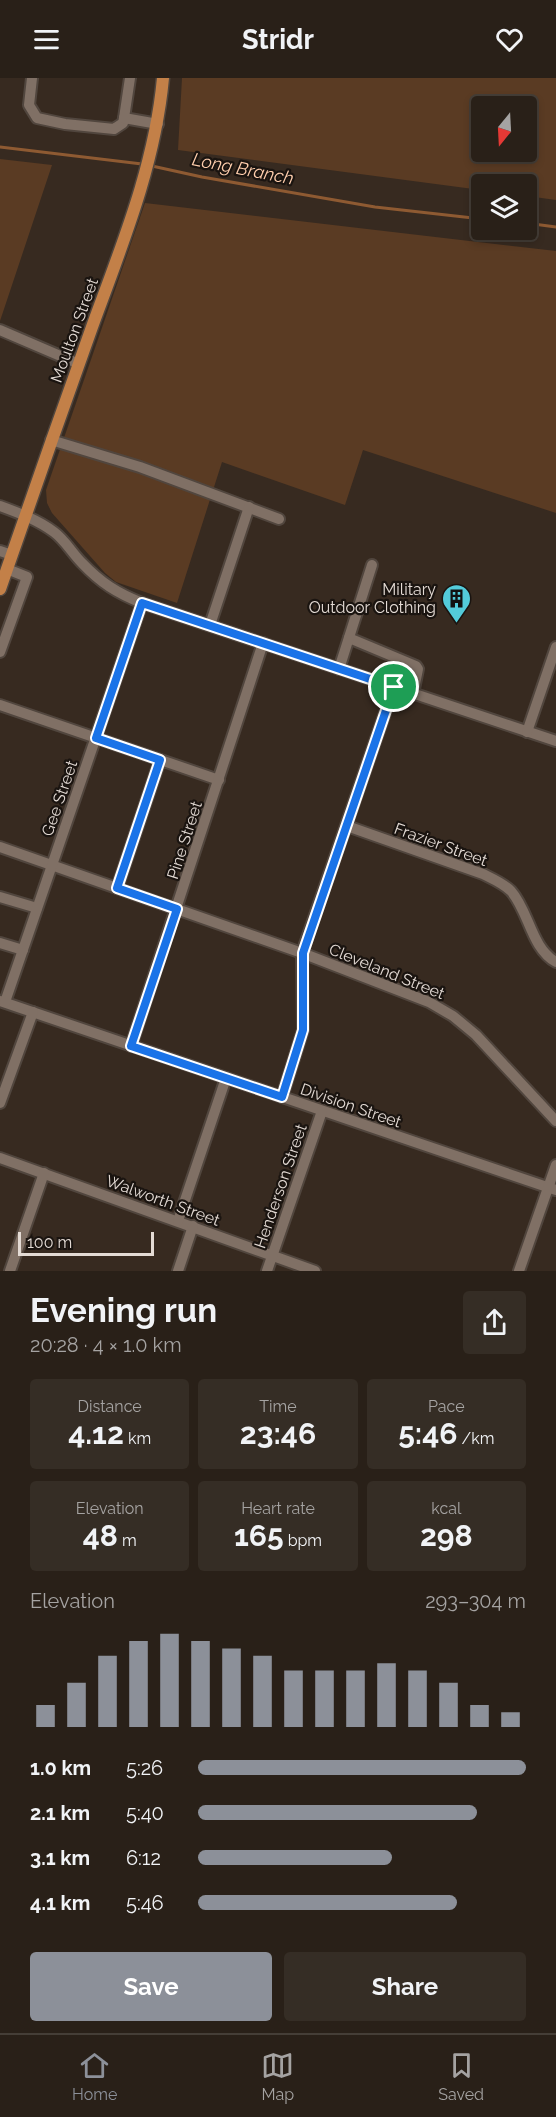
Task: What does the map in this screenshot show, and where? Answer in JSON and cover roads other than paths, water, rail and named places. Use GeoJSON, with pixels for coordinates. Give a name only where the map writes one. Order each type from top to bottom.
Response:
{"type":"FeatureCollection","features":[{"type":"Feature","properties":{"kind":"main road","name":"Moulton Street"},"geometry":{"type":"LineString","coordinates":[[0,590],[7,569],[6,553],[25,516],[141,191],[157,126],[164,78]]}},
{"type":"Feature","properties":{"kind":"street"},"geometry":{"type":"LineString","coordinates":[[32,78],[29,105],[37,118],[114,129],[123,123],[130,78]]}},
{"type":"Feature","properties":{"kind":"street"},"geometry":{"type":"LineString","coordinates":[[124,118],[157,126]]}},
{"type":"Feature","properties":{"kind":"street"},"geometry":{"type":"LineString","coordinates":[[0,330],[79,364]]}},
{"type":"Feature","properties":{"kind":"street"},"geometry":{"type":"LineString","coordinates":[[51,440],[140,467],[279,519]]}},
{"type":"Feature","properties":{"kind":"street"},"geometry":{"type":"LineString","coordinates":[[0,506],[25,516],[56,533],[82,563],[116,593],[556,741]]}},
{"type":"Feature","properties":{"kind":"street"},"geometry":{"type":"LineString","coordinates":[[210,626],[249,507]]}},
{"type":"Feature","properties":{"kind":"street"},"geometry":{"type":"LineString","coordinates":[[339,669],[372,566]]}},
{"type":"Feature","properties":{"kind":"street"},"geometry":{"type":"LineString","coordinates":[[0,652],[27,577],[7,569]]}},
{"type":"Feature","properties":{"kind":"street","name":"Gee Street"},"geometry":{"type":"LineString","coordinates":[[2,1001],[23,950],[142,603]]}},
{"type":"Feature","properties":{"kind":"street"},"geometry":{"type":"LineString","coordinates":[[349,638],[416,666],[418,669],[413,693]]}},
{"type":"Feature","properties":{"kind":"street","name":"Pine Street"},"geometry":{"type":"LineString","coordinates":[[131,1046],[263,643]]}},
{"type":"Feature","properties":{"kind":"street"},"geometry":{"type":"LineString","coordinates":[[527,732],[556,647]]}},
{"type":"Feature","properties":{"kind":"street"},"geometry":{"type":"LineString","coordinates":[[282,1097],[303,1030],[303,953],[394,687]]}},
{"type":"Feature","properties":{"kind":"street"},"geometry":{"type":"LineString","coordinates":[[0,705],[219,780]]}},
{"type":"Feature","properties":{"kind":"street"},"geometry":{"type":"LineString","coordinates":[[117,888],[160,760]]}},
{"type":"Feature","properties":{"kind":"street","name":"Frazier Street"},"geometry":{"type":"LineString","coordinates":[[347,826],[483,874],[501,883],[516,898],[543,950],[556,962]]}},
{"type":"Feature","properties":{"kind":"street","name":"Cleveland Street"},"geometry":{"type":"LineString","coordinates":[[0,847],[303,953],[429,1002],[453,1016],[476,1035],[556,1121]]}},
{"type":"Feature","properties":{"kind":"street"},"geometry":{"type":"LineString","coordinates":[[0,897],[37,908]]}},
{"type":"Feature","properties":{"kind":"street"},"geometry":{"type":"LineString","coordinates":[[0,943],[23,950]]}},
{"type":"Feature","properties":{"kind":"street","name":"Division Street"},"geometry":{"type":"LineString","coordinates":[[2,1001],[552,1188]]}},
{"type":"Feature","properties":{"kind":"street"},"geometry":{"type":"LineString","coordinates":[[0,1103],[33,1012]]}},
{"type":"Feature","properties":{"kind":"street"},"geometry":{"type":"LineString","coordinates":[[178,1221],[226,1078]]}},
{"type":"Feature","properties":{"kind":"street","name":"Henderson Street"},"geometry":{"type":"LineString","coordinates":[[267,1271],[322,1111]]}},
{"type":"Feature","properties":{"kind":"street","name":"Walworth Street"},"geometry":{"type":"LineString","coordinates":[[0,1158],[315,1271]]}},
{"type":"Feature","properties":{"kind":"street"},"geometry":{"type":"LineString","coordinates":[[519,1271],[552,1188],[556,1165]]}},
{"type":"Feature","properties":{"kind":"street"},"geometry":{"type":"LineString","coordinates":[[10,1271],[44,1173]]}},
{"type":"Feature","properties":{"kind":"street"},"geometry":{"type":"LineString","coordinates":[[178,1271],[194,1226]]}},
{"type":"Feature","properties":{"kind":"waterway","name":"Long Branch"},"geometry":{"type":"LineString","coordinates":[[0,147],[142,164]]}},
{"type":"Feature","properties":{"kind":"waterway","name":"Long Branch"},"geometry":{"type":"LineString","coordinates":[[152,166],[375,207],[471,218]]}},
{"type":"Feature","properties":{"kind":"waterway","name":"Long Branch"},"geometry":{"type":"LineString","coordinates":[[537,224],[556,227]]}},
{"type":"Feature","properties":{"kind":"place","name":"Military Outdoor Clothing"},"geometry":{"type":"Point","coordinates":[457,624]}}]}
